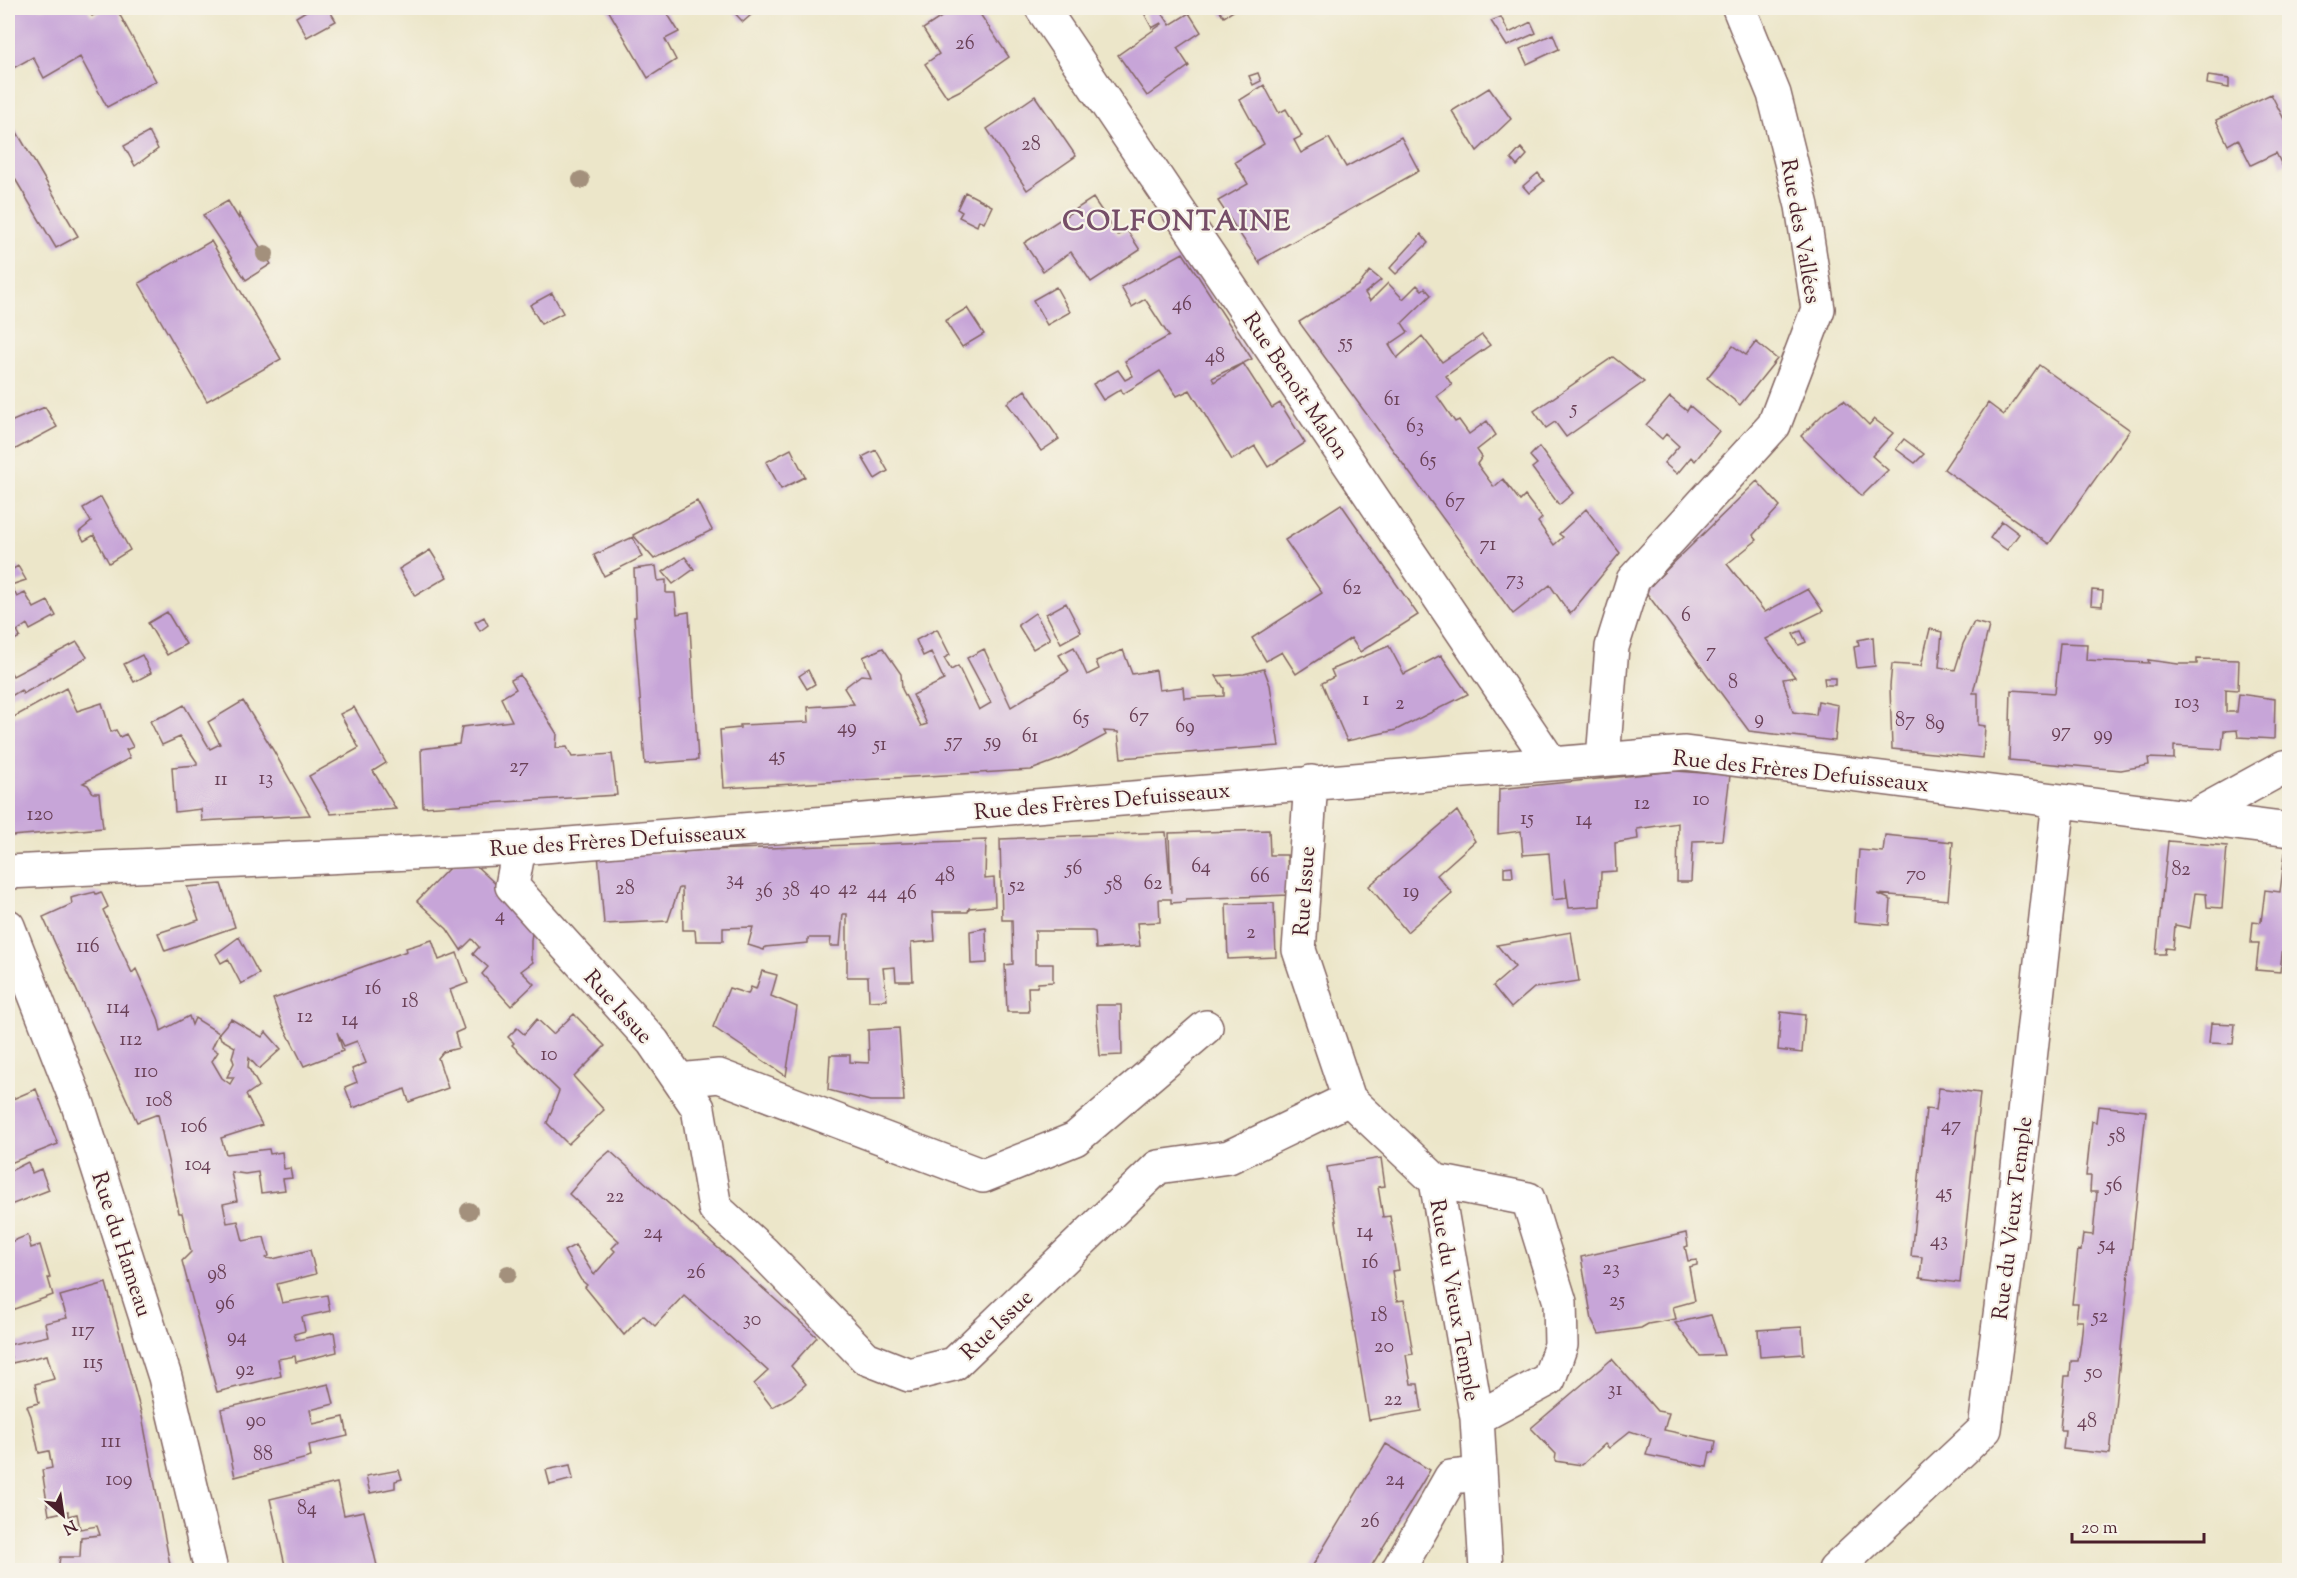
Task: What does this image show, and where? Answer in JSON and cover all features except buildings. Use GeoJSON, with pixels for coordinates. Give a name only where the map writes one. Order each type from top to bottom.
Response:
{"type":"FeatureCollection","features":[{"type":"Feature","properties":{"kind":"street","name":"Rue Benoît Malon"},"geometry":{"type":"LineString","coordinates":[[1042,8],[1551,763]]}},
{"type":"Feature","properties":{"kind":"street","name":"Rue des Vallées"},"geometry":{"type":"LineString","coordinates":[[1603,759],[1612,647],[1633,580],[1774,424],[1818,309],[1802,206],[1774,94],[1739,8]]}},
{"type":"Feature","properties":{"kind":"street","name":"Rue des Frères Defuisseaux"},"geometry":{"type":"LineString","coordinates":[[8,872],[519,848],[1685,753],[2289,830]]}},
{"type":"Feature","properties":{"kind":"street"},"geometry":{"type":"LineString","coordinates":[[2193,818],[2289,766]]}},
{"type":"Feature","properties":{"kind":"street","name":"Rue Issue"},"geometry":{"type":"LineString","coordinates":[[519,848],[512,886],[653,1042],[698,1108],[715,1208],[764,1253],[866,1358],[909,1375],[954,1364],[1158,1167],[1230,1157],[1349,1099],[1299,950],[1311,782]]}},
{"type":"Feature","properties":{"kind":"street","name":"Rue du Vieux Temple"},"geometry":{"type":"LineString","coordinates":[[1835,1570],[1985,1429],[2009,1247],[2059,801]]}},
{"type":"Feature","properties":{"kind":"street","name":"Rue du Hameau"},"geometry":{"type":"LineString","coordinates":[[8,926],[78,1105],[165,1377],[211,1570]]}},
{"type":"Feature","properties":{"kind":"street"},"geometry":{"type":"LineString","coordinates":[[679,1080],[719,1076],[984,1176],[1075,1138],[1206,1027]]}},
{"type":"Feature","properties":{"kind":"street","name":"Rue du Vieux Temple"},"geometry":{"type":"LineString","coordinates":[[1349,1099],[1436,1181],[1528,1199],[1560,1302],[1561,1345],[1550,1378],[1477,1418]]}},
{"type":"Feature","properties":{"kind":"street","name":"Rue du Vieux Temple"},"geometry":{"type":"LineString","coordinates":[[1436,1181],[1477,1418],[1486,1570]]}},
{"type":"Feature","properties":{"kind":"street"},"geometry":{"type":"LineString","coordinates":[[1398,1570],[1451,1477],[1480,1474]]}},
{"type":"Feature","properties":{"kind":"district","name":"COLFONTAINE"},"geometry":{"type":"Point","coordinates":[1177,220]}}]}
